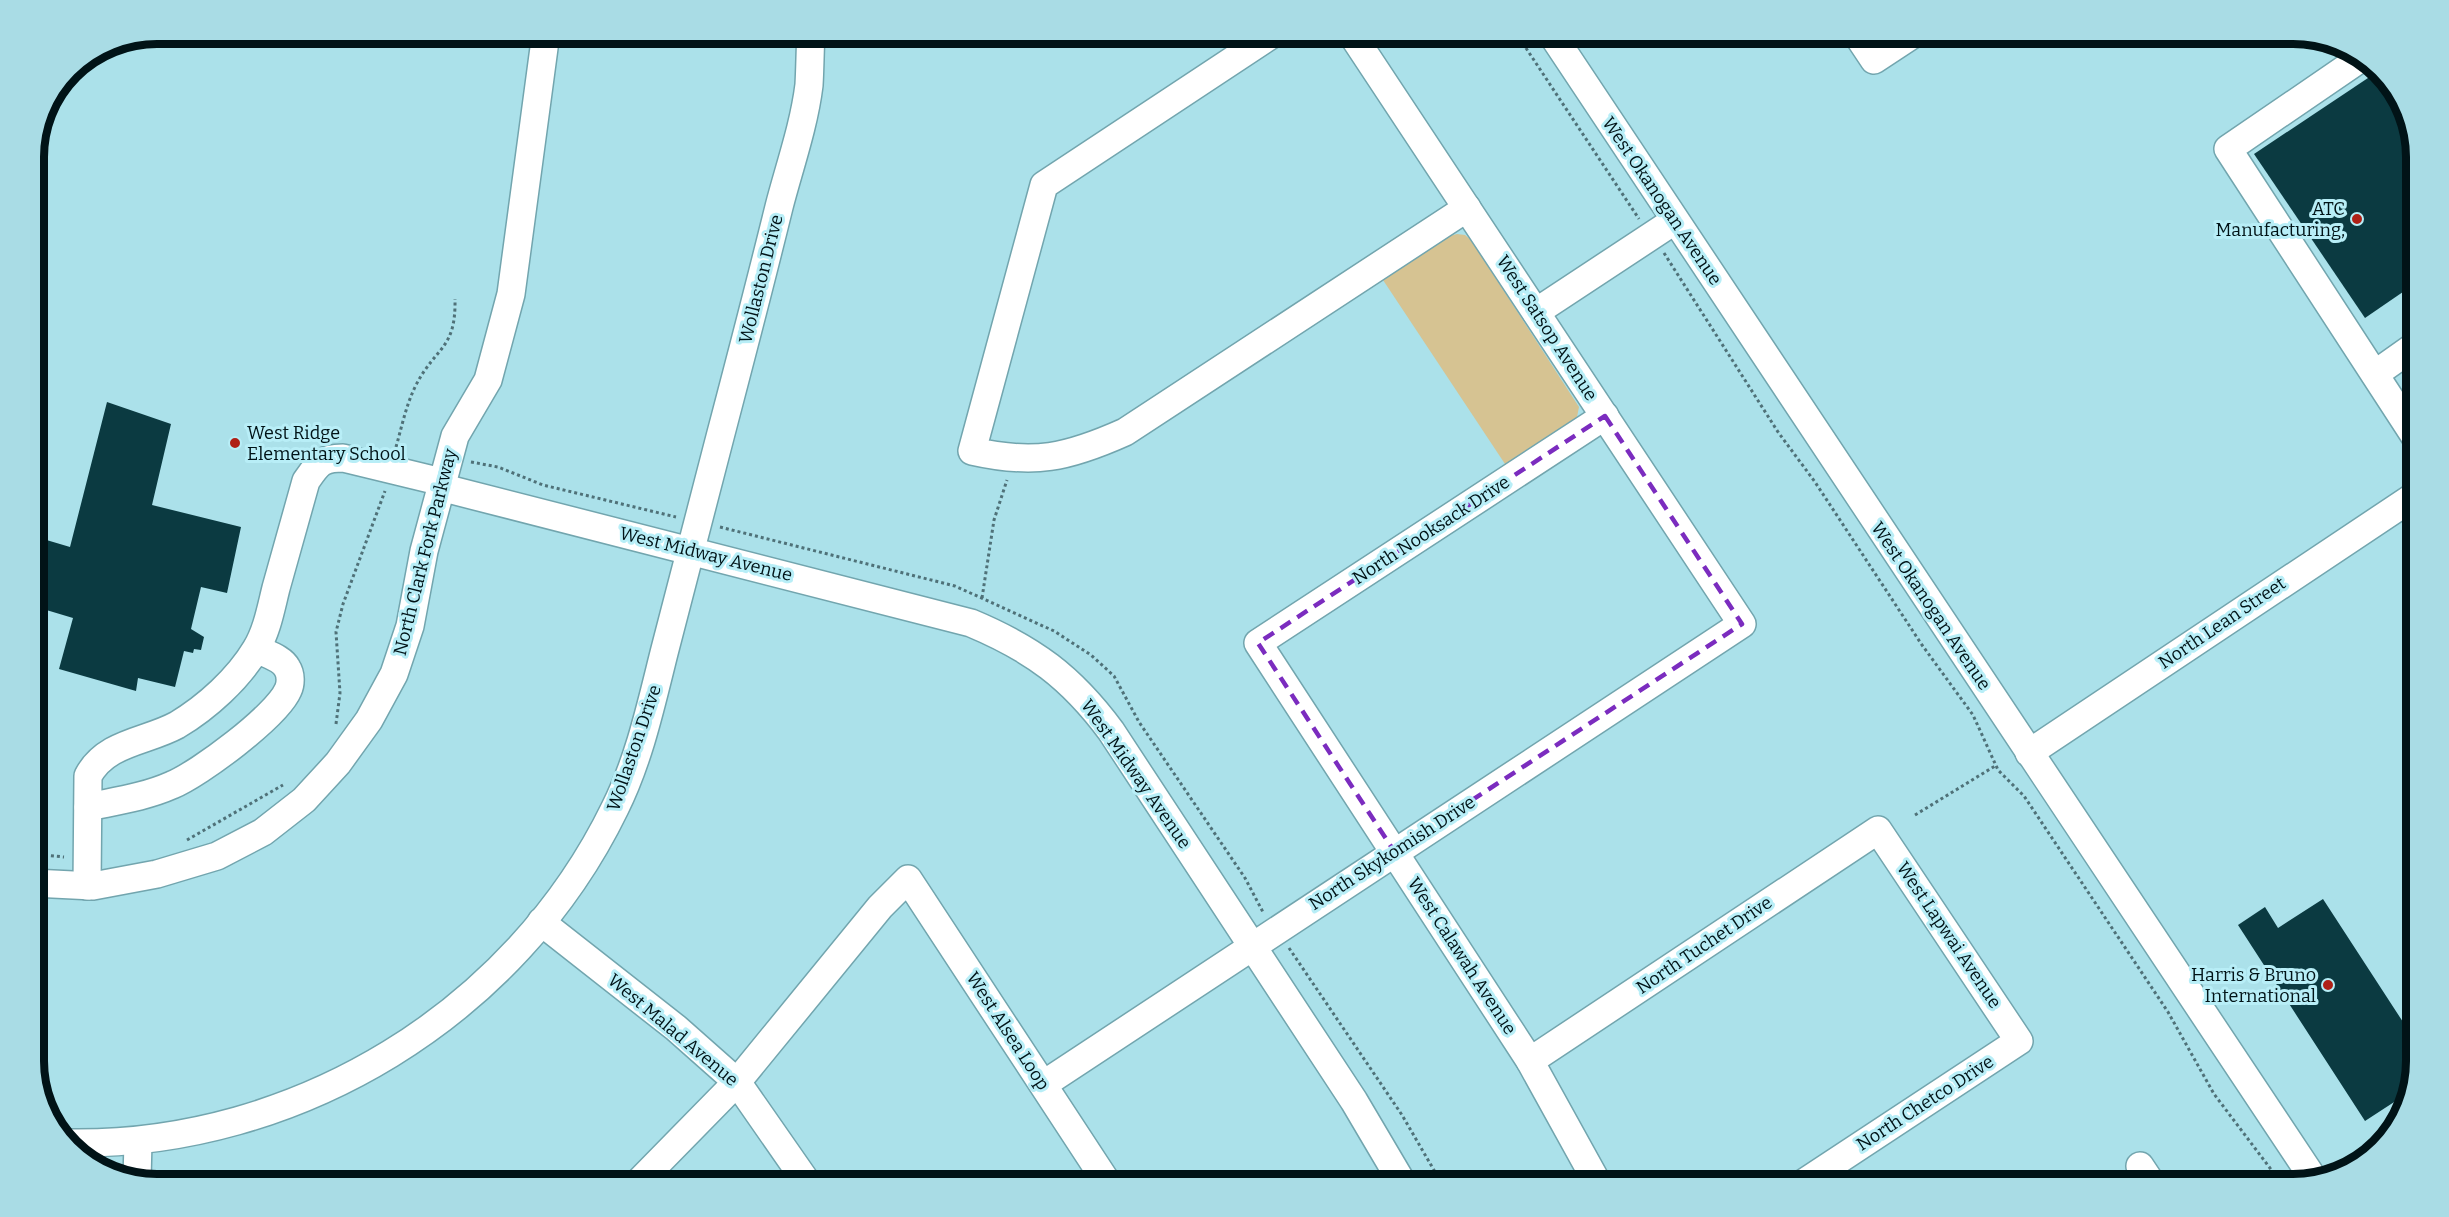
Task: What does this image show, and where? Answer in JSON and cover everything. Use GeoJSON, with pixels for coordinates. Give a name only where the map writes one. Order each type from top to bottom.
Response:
{"type":"FeatureCollection","features":[{"type":"Feature","properties":{"kind":"street","name":"North Clark Fork Parkway"},"geometry":{"type":"LineString","coordinates":[[44,881],[87,872],[157,874],[217,855],[263,832],[304,800],[338,763],[369,720],[394,674],[410,626],[454,436],[488,380],[511,294],[545,44]]}},
{"type":"Feature","properties":{"kind":"street","name":"Wollaston Drive"},"geometry":{"type":"LineString","coordinates":[[80,1143],[138,1141],[200,1131],[285,1106],[362,1072],[452,1013],[513,955],[541,922],[579,870],[616,807],[646,724],[763,275],[808,88],[810,44]]}},
{"type":"Feature","properties":{"kind":"street"},"geometry":{"type":"LineString","coordinates":[[1257,44],[1044,185],[972,451],[1010,459],[1033,460],[1092,447],[1125,432],[1467,208]]}},
{"type":"Feature","properties":{"kind":"street","name":"West Satsop Avenue"},"geometry":{"type":"LineString","coordinates":[[1358,44],[1742,624]]}},
{"type":"Feature","properties":{"kind":"street","name":"West Okanogan Avenue"},"geometry":{"type":"LineString","coordinates":[[1558,44],[2309,1173]]}},
{"type":"Feature","properties":{"kind":"street"},"geometry":{"type":"LineString","coordinates":[[1863,44],[1874,60],[1898,44]]}},
{"type":"Feature","properties":{"kind":"street"},"geometry":{"type":"LineString","coordinates":[[2354,63],[2228,149],[2375,374],[2405,413]]}},
{"type":"Feature","properties":{"kind":"street"},"geometry":{"type":"LineString","coordinates":[[1536,312],[1674,221]]}},
{"type":"Feature","properties":{"kind":"street"},"geometry":{"type":"LineString","coordinates":[[2375,374],[2405,353]]}},
{"type":"Feature","properties":{"kind":"street","name":"North Nooksack Drive"},"geometry":{"type":"LineString","coordinates":[[1258,643],[1605,416]]}},
{"type":"Feature","properties":{"kind":"street","name":"West Midway Avenue"},"geometry":{"type":"LineString","coordinates":[[87,872],[88,776],[94,764],[115,748],[152,737],[201,709],[240,673],[257,649],[264,634],[306,482],[317,465],[328,458],[398,454],[443,476],[691,549],[971,622],[1039,656],[1089,702],[1111,731],[1354,1101],[1397,1174]]}},
{"type":"Feature","properties":{"kind":"street","name":"North Lean Street"},"geometry":{"type":"LineString","coordinates":[[2029,753],[2405,502]]}},
{"type":"Feature","properties":{"kind":"street","name":"North Skykomish Drive"},"geometry":{"type":"LineString","coordinates":[[1044,1084],[1275,929],[1742,624]]}},
{"type":"Feature","properties":{"kind":"street","name":"West Calawah Avenue"},"geometry":{"type":"LineString","coordinates":[[1258,643],[1530,1061],[1592,1174]]}},
{"type":"Feature","properties":{"kind":"street"},"geometry":{"type":"LineString","coordinates":[[88,807],[136,797],[173,785],[205,767],[277,706],[288,690],[291,679],[287,667],[279,660],[257,649]]}},
{"type":"Feature","properties":{"kind":"street","name":"West Lapwai Avenue"},"geometry":{"type":"LineString","coordinates":[[1878,830],[2019,1041]]}},
{"type":"Feature","properties":{"kind":"street","name":"North Tuchet Drive"},"geometry":{"type":"LineString","coordinates":[[1530,1061],[1878,830]]}},
{"type":"Feature","properties":{"kind":"street","name":"West Alsea Loop"},"geometry":{"type":"LineString","coordinates":[[737,1082],[880,908],[908,879],[1102,1174]]}},
{"type":"Feature","properties":{"kind":"street","name":"West Malad Avenue"},"geometry":{"type":"LineString","coordinates":[[541,922],[668,1022],[737,1082],[801,1174]]}},
{"type":"Feature","properties":{"kind":"street","name":"North Chetco Drive"},"geometry":{"type":"LineString","coordinates":[[1817,1174],[2019,1041]]}},
{"type":"Feature","properties":{"kind":"street"},"geometry":{"type":"LineString","coordinates":[[647,1174],[737,1082]]}},
{"type":"Feature","properties":{"kind":"street"},"geometry":{"type":"LineString","coordinates":[[137,1172],[138,1141]]}},
{"type":"Feature","properties":{"kind":"path"},"geometry":{"type":"LineString","coordinates":[[1522,44],[1630,207],[1652,236],[1778,432],[1815,482],[1922,645],[1973,715],[1995,766],[2024,796],[2169,1012],[2214,1094],[2274,1174]]}},
{"type":"Feature","properties":{"kind":"path"},"geometry":{"type":"LineString","coordinates":[[333,730],[338,721],[340,693],[336,632],[343,604],[398,454],[417,384],[448,341],[456,324],[456,299]]}},
{"type":"Feature","properties":{"kind":"path"},"geometry":{"type":"LineString","coordinates":[[443,476],[467,462],[484,463],[543,485],[955,586],[1054,631],[1091,655],[1114,676],[1139,722],[1245,879],[1275,929],[1402,1115],[1436,1174]]}},
{"type":"Feature","properties":{"kind":"path"},"geometry":{"type":"LineString","coordinates":[[982,598],[994,520],[1007,480]]}},
{"type":"Feature","properties":{"kind":"path"},"geometry":{"type":"LineString","coordinates":[[1915,815],[1995,766]]}},
{"type":"Feature","properties":{"kind":"path"},"geometry":{"type":"LineString","coordinates":[[184,841],[287,783]]}},
{"type":"Feature","properties":{"kind":"path"},"geometry":{"type":"LineString","coordinates":[[44,858],[87,872]]}},
{"type":"Feature","properties":{"kind":"highlighted area"},"geometry":{"type":"Polygon","coordinates":[[[1605,416],[1742,624],[1394,851],[1258,643],[1605,416]]]}},
{"type":"Feature","properties":{"kind":"shaded area"},"geometry":{"type":"Polygon","coordinates":[[[1465,235],[1471,240],[1579,407],[1576,422],[1507,467],[1383,280],[1450,236],[1465,235]]]}},
{"type":"Feature","properties":{"kind":"building","name":"ATC Manufacturing,"},"geometry":{"type":"Polygon","coordinates":[[[2371,76],[2394,107],[2403,134],[2405,290],[2365,318],[2254,154],[2371,76]]]}},
{"type":"Feature","properties":{"kind":"building"},"geometry":{"type":"Polygon","coordinates":[[[107,402],[171,424],[152,505],[241,527],[227,593],[201,587],[191,629],[204,637],[201,650],[194,649],[193,653],[184,651],[175,687],[138,678],[136,691],[59,669],[73,618],[44,609],[44,539],[70,547],[107,402]]]}},
{"type":"Feature","properties":{"kind":"building","name":"Harris & Bruno International"},"geometry":{"type":"Polygon","coordinates":[[[2323,899],[2406,1027],[2405,1075],[2399,1099],[2365,1121],[2238,925],[2265,907],[2278,928],[2323,899]]]}},
{"type":"Feature","properties":{"kind":"place","name":"ATC Manufacturing,"},"geometry":{"type":"Point","coordinates":[2357,219]}},
{"type":"Feature","properties":{"kind":"place","name":"West Ridge Elementary School"},"geometry":{"type":"Point","coordinates":[235,443]}},
{"type":"Feature","properties":{"kind":"place","name":"Harris & Bruno International"},"geometry":{"type":"Point","coordinates":[2328,985]}}]}
